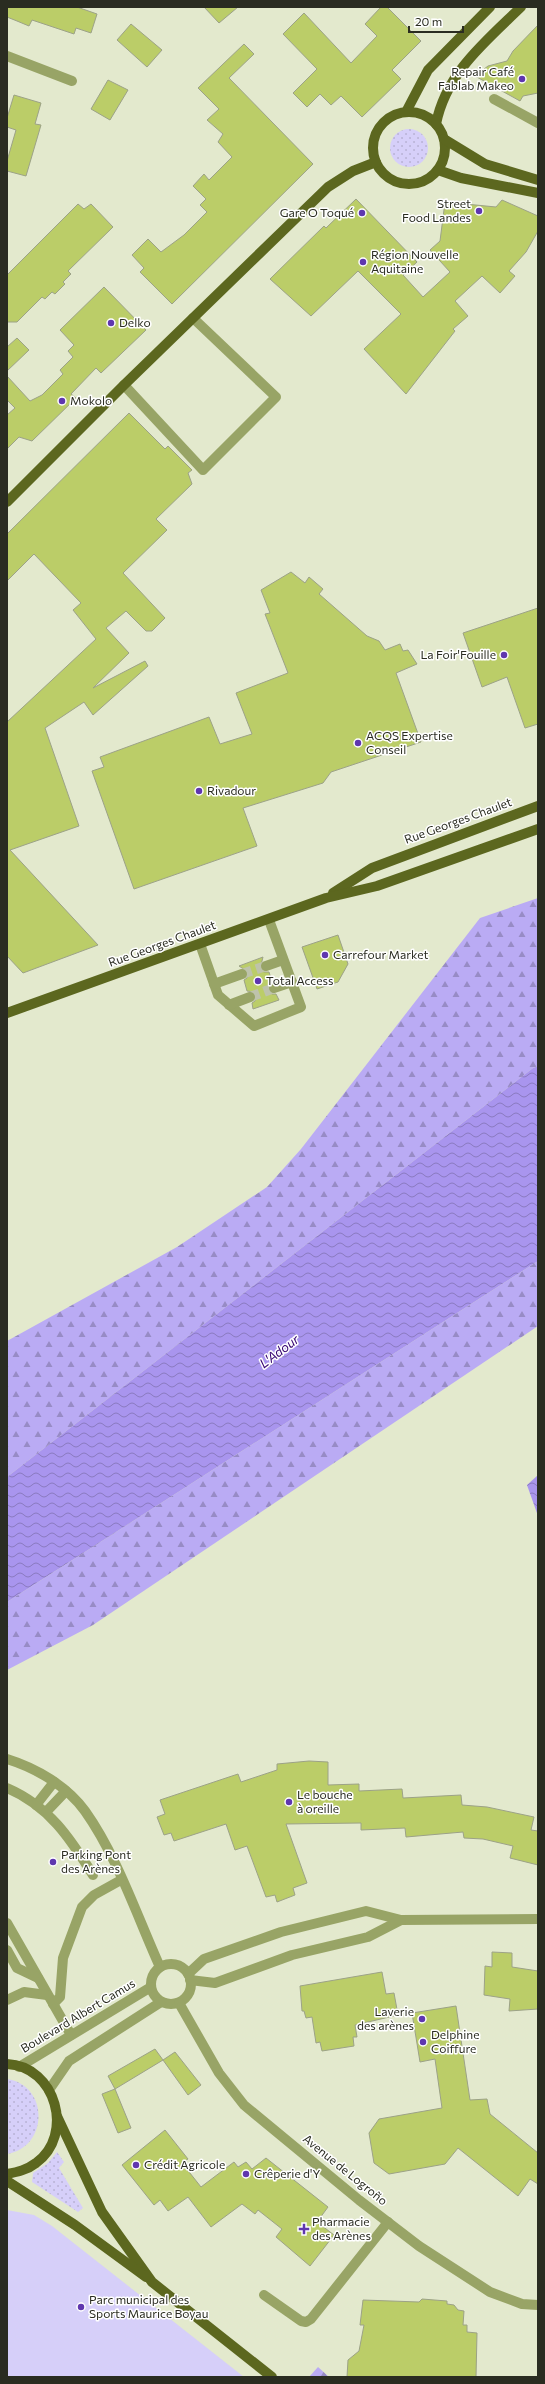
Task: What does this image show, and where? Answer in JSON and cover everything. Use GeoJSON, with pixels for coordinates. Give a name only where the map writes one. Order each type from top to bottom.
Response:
{"type":"FeatureCollection","features":[{"type":"Feature","properties":{"kind":"main road"},"geometry":{"type":"LineString","coordinates":[[406,112],[428,70],[490,7]]}},
{"type":"Feature","properties":{"kind":"main road"},"geometry":{"type":"LineString","coordinates":[[436,124],[445,95],[459,71],[521,7]]}},
{"type":"Feature","properties":{"kind":"main road"},"geometry":{"type":"LineString","coordinates":[[406,112],[417,112],[428,116],[436,124],[444,139],[445,156],[438,170],[424,180],[413,183],[402,183],[391,179],[382,171],[376,162],[374,140],[378,129],[385,121],[395,115],[406,112]]}},
{"type":"Feature","properties":{"kind":"main road"},"geometry":{"type":"LineString","coordinates":[[444,139],[485,164],[538,180]]}},
{"type":"Feature","properties":{"kind":"main road"},"geometry":{"type":"LineString","coordinates":[[7,502],[124,385],[328,187],[353,171],[376,162]]}},
{"type":"Feature","properties":{"kind":"main road"},"geometry":{"type":"LineString","coordinates":[[438,170],[461,178],[538,193]]}},
{"type":"Feature","properties":{"kind":"main road","name":"Rue Georges Chaulet"},"geometry":{"type":"LineString","coordinates":[[326,898],[372,868],[538,806]]}},
{"type":"Feature","properties":{"kind":"main road","name":"Rue Georges Chaulet"},"geometry":{"type":"LineString","coordinates":[[7,1013],[269,920],[326,898],[376,886],[538,828]]}},
{"type":"Feature","properties":{"kind":"main road"},"geometry":{"type":"LineString","coordinates":[[7,2058],[19,2067],[39,2077],[49,2090],[56,2104],[57,2116],[55,2137],[48,2151],[36,2163],[22,2171],[7,2174]]}},
{"type":"Feature","properties":{"kind":"main road"},"geometry":{"type":"LineString","coordinates":[[7,2064],[19,2067]]}},
{"type":"Feature","properties":{"kind":"main road"},"geometry":{"type":"LineString","coordinates":[[57,2116],[102,2212],[152,2282]]}},
{"type":"Feature","properties":{"kind":"main road"},"geometry":{"type":"LineString","coordinates":[[7,2181],[75,2225],[152,2282],[272,2377]]}},
{"type":"Feature","properties":{"kind":"street"},"geometry":{"type":"LineString","coordinates":[[7,56],[72,81]]}},
{"type":"Feature","properties":{"kind":"street"},"geometry":{"type":"LineString","coordinates":[[494,99],[538,123]]}},
{"type":"Feature","properties":{"kind":"street"},"geometry":{"type":"LineString","coordinates":[[124,385],[203,470],[276,397],[193,318]]}},
{"type":"Feature","properties":{"kind":"street"},"geometry":{"type":"LineString","coordinates":[[200,944],[218,995],[254,1026],[301,1007],[269,920]]}},
{"type":"Feature","properties":{"kind":"street"},"geometry":{"type":"LineString","coordinates":[[266,966],[284,960]]}},
{"type":"Feature","properties":{"kind":"street"},"geometry":{"type":"LineString","coordinates":[[214,984],[242,974]]}},
{"type":"Feature","properties":{"kind":"street"},"geometry":{"type":"LineString","coordinates":[[274,988],[292,982]]}},
{"type":"Feature","properties":{"kind":"street"},"geometry":{"type":"LineString","coordinates":[[229,1005],[250,997]]}},
{"type":"Feature","properties":{"kind":"street"},"geometry":{"type":"LineString","coordinates":[[7,1759],[37,1771],[54,1782],[66,1791],[84,1810],[106,1846],[160,1967]]}},
{"type":"Feature","properties":{"kind":"street"},"geometry":{"type":"LineString","coordinates":[[36,1805],[54,1782]]}},
{"type":"Feature","properties":{"kind":"street"},"geometry":{"type":"LineString","coordinates":[[7,1788],[21,1794],[46,1812],[70,1838],[93,1875]]}},
{"type":"Feature","properties":{"kind":"street"},"geometry":{"type":"LineString","coordinates":[[46,1812],[66,1791]]}},
{"type":"Feature","properties":{"kind":"street"},"geometry":{"type":"LineString","coordinates":[[53,2004],[60,1996],[63,1958],[82,1907],[94,1895],[121,1880]]}},
{"type":"Feature","properties":{"kind":"street"},"geometry":{"type":"LineString","coordinates":[[401,1920],[368,1937],[292,1955],[215,1983],[189,1977],[178,1966],[166,1965],[160,1967],[152,1976],[151,1987],[156,1998],[161,2002],[167,2004],[179,2003],[189,1993],[189,1977],[204,1959],[281,1932],[366,1911],[401,1920],[538,1919]]}},
{"type":"Feature","properties":{"kind":"street"},"geometry":{"type":"LineString","coordinates":[[7,1923],[71,2035]]}},
{"type":"Feature","properties":{"kind":"street"},"geometry":{"type":"LineString","coordinates":[[7,1950],[17,1968],[38,1978]]}},
{"type":"Feature","properties":{"kind":"street","name":"Boulevard Albert Camus"},"geometry":{"type":"LineString","coordinates":[[19,2067],[151,1987]]}},
{"type":"Feature","properties":{"kind":"street"},"geometry":{"type":"LineString","coordinates":[[7,2000],[24,1992],[47,1995]]}},
{"type":"Feature","properties":{"kind":"street"},"geometry":{"type":"LineString","coordinates":[[49,2090],[70,2061],[161,2002]]}},
{"type":"Feature","properties":{"kind":"street","name":"Avenue de Logroño"},"geometry":{"type":"LineString","coordinates":[[179,2003],[219,2073],[244,2105],[419,2246],[490,2292],[522,2304],[538,2305]]}},
{"type":"Feature","properties":{"kind":"street"},"geometry":{"type":"LineString","coordinates":[[264,2295],[301,2321],[306,2322],[311,2319],[388,2222]]}},
{"type":"Feature","properties":{"kind":"shaded area"},"geometry":{"type":"Polygon","coordinates":[[[405,129],[413,129],[423,134],[427,141],[427,155],[423,162],[413,167],[405,167],[395,162],[393,159],[390,152],[390,144],[395,134],[398,132],[405,129]]]}},
{"type":"Feature","properties":{"kind":"shaded area"},"geometry":{"type":"Polygon","coordinates":[[[7,2079],[21,2084],[31,2092],[37,2104],[38,2116],[37,2129],[31,2140],[21,2149],[7,2154],[7,2079]]]}},
{"type":"Feature","properties":{"kind":"shaded area"},"geometry":{"type":"Polygon","coordinates":[[[57,2152],[64,2162],[59,2168],[83,2208],[78,2212],[32,2182],[33,2173],[48,2163],[57,2152]]]}},
{"type":"Feature","properties":{"kind":"shaded area","name":"Parc municipal des Sports Maurice Boyau"},"geometry":{"type":"Polygon","coordinates":[[[7,2210],[34,2215],[52,2226],[244,2377],[7,2377],[7,2210]]]}},
{"type":"Feature","properties":{"kind":"green space"},"geometry":{"type":"Polygon","coordinates":[[[538,898],[538,1066],[533,1068],[7,1477],[7,1341],[177,1247],[267,1187],[301,1149],[480,918],[538,898]]]}},
{"type":"Feature","properties":{"kind":"green space"},"geometry":{"type":"Polygon","coordinates":[[[538,1261],[538,1326],[93,1625],[7,1670],[7,1602],[538,1261]]]}},
{"type":"Feature","properties":{"kind":"green space"},"geometry":{"type":"Polygon","coordinates":[[[318,2367],[329,2377],[309,2377],[318,2367]]]}},
{"type":"Feature","properties":{"kind":"water","name":"L'Adour"},"geometry":{"type":"Polygon","coordinates":[[[538,1066],[538,1261],[7,1602],[7,1477],[533,1068],[538,1066]]]}},
{"type":"Feature","properties":{"kind":"water"},"geometry":{"type":"Polygon","coordinates":[[[538,1475],[538,1516],[527,1485],[538,1475]]]}},
{"type":"Feature","properties":{"kind":"building"},"geometry":{"type":"Polygon","coordinates":[[[7,7],[77,7],[97,14],[91,33],[76,28],[74,34],[32,20],[29,26],[7,17],[7,7]]]}},
{"type":"Feature","properties":{"kind":"building"},"geometry":{"type":"Polygon","coordinates":[[[204,7],[238,7],[219,23],[204,7]]]}},
{"type":"Feature","properties":{"kind":"building"},"geometry":{"type":"Polygon","coordinates":[[[381,7],[387,7],[421,41],[392,70],[401,79],[362,117],[341,96],[331,105],[320,94],[307,107],[293,93],[317,69],[283,34],[304,13],[351,63],[377,36],[365,24],[381,7]]]}},
{"type":"Feature","properties":{"kind":"building"},"geometry":{"type":"Polygon","coordinates":[[[131,24],[162,50],[147,67],[117,40],[131,24]]]}},
{"type":"Feature","properties":{"kind":"building"},"geometry":{"type":"Polygon","coordinates":[[[538,25],[538,93],[523,96],[520,101],[475,76],[488,66],[507,61],[513,51],[538,25]]]}},
{"type":"Feature","properties":{"kind":"building"},"geometry":{"type":"Polygon","coordinates":[[[244,44],[254,54],[229,78],[313,164],[172,304],[140,272],[144,268],[132,255],[148,239],[161,252],[184,235],[207,212],[200,205],[206,199],[193,186],[204,174],[209,180],[232,157],[218,142],[223,134],[207,120],[219,109],[198,88],[244,44]]]}},
{"type":"Feature","properties":{"kind":"building"},"geometry":{"type":"Polygon","coordinates":[[[108,80],[128,90],[110,120],[91,109],[108,80]]]}},
{"type":"Feature","properties":{"kind":"building"},"geometry":{"type":"Polygon","coordinates":[[[14,95],[41,103],[35,124],[41,125],[26,176],[7,171],[7,161],[16,130],[7,127],[7,118],[14,95]]]}},
{"type":"Feature","properties":{"kind":"building"},"geometry":{"type":"Polygon","coordinates":[[[356,199],[417,262],[403,275],[423,297],[450,272],[430,250],[440,241],[445,202],[496,207],[502,200],[538,216],[538,231],[526,252],[509,271],[515,276],[500,293],[482,276],[455,301],[468,316],[453,329],[455,331],[406,394],[364,349],[401,314],[358,271],[311,316],[270,279],[324,226],[326,228],[356,199]]]}},
{"type":"Feature","properties":{"kind":"building"},"geometry":{"type":"Polygon","coordinates":[[[78,204],[84,209],[91,204],[113,227],[68,271],[71,274],[63,282],[65,284],[55,294],[52,292],[45,299],[42,297],[17,322],[7,322],[7,275],[78,204]]]}},
{"type":"Feature","properties":{"kind":"building"},"geometry":{"type":"Polygon","coordinates":[[[104,287],[146,330],[101,373],[96,368],[71,394],[76,398],[32,441],[19,437],[7,449],[7,415],[15,408],[7,400],[7,376],[30,401],[42,395],[63,374],[60,370],[73,357],[68,351],[74,345],[60,330],[104,287]]]}},
{"type":"Feature","properties":{"kind":"building"},"geometry":{"type":"Polygon","coordinates":[[[17,338],[29,350],[7,371],[7,347],[17,338]]]}},
{"type":"Feature","properties":{"kind":"building"},"geometry":{"type":"Polygon","coordinates":[[[129,413],[165,449],[168,446],[192,470],[188,473],[192,484],[156,519],[167,530],[123,573],[165,618],[152,631],[146,631],[126,611],[106,628],[129,653],[93,688],[145,661],[148,666],[93,715],[84,702],[45,728],[79,826],[10,850],[98,945],[23,973],[7,956],[7,722],[96,639],[73,610],[81,603],[34,554],[7,581],[7,534],[129,413]]]}},
{"type":"Feature","properties":{"kind":"building","name":"Rivadour"},"geometry":{"type":"Polygon","coordinates":[[[291,572],[305,583],[309,577],[323,589],[319,594],[367,636],[379,641],[385,650],[400,644],[403,651],[408,650],[417,664],[396,673],[421,742],[331,772],[323,783],[243,808],[257,846],[134,889],[92,771],[104,767],[100,757],[209,717],[220,744],[252,734],[236,693],[288,673],[265,614],[270,613],[261,590],[291,572]]]}},
{"type":"Feature","properties":{"kind":"building","name":"La Foir'Fouille"},"geometry":{"type":"Polygon","coordinates":[[[538,608],[538,724],[525,728],[507,677],[482,687],[463,633],[538,608]]]}},
{"type":"Feature","properties":{"kind":"building","name":"Carrefour Market"},"geometry":{"type":"Polygon","coordinates":[[[338,935],[348,964],[338,982],[317,989],[302,947],[338,935]]]}},
{"type":"Feature","properties":{"kind":"building","name":"Total Access"},"geometry":{"type":"Polygon","coordinates":[[[263,957],[260,969],[264,972],[269,972],[272,982],[268,986],[268,990],[272,994],[276,994],[279,1000],[253,1009],[252,1003],[255,1001],[256,995],[254,992],[247,991],[244,980],[247,978],[248,972],[239,966],[263,957]]]}},
{"type":"Feature","properties":{"kind":"building"},"geometry":{"type":"Polygon","coordinates":[[[309,1761],[328,1762],[328,1785],[359,1784],[359,1791],[402,1789],[403,1798],[461,1795],[462,1805],[487,1807],[534,1817],[531,1830],[538,1831],[538,1865],[510,1858],[513,1846],[483,1839],[464,1838],[463,1832],[406,1837],[405,1828],[361,1830],[361,1823],[286,1824],[307,1883],[293,1888],[295,1895],[277,1902],[275,1895],[266,1897],[247,1846],[235,1850],[226,1824],[174,1841],[171,1833],[164,1835],[157,1817],[165,1814],[160,1800],[238,1774],[241,1782],[277,1770],[277,1764],[309,1761]]]}},
{"type":"Feature","properties":{"kind":"building"},"geometry":{"type":"Polygon","coordinates":[[[492,1952],[512,1953],[512,1967],[538,1971],[538,2009],[509,2011],[510,1999],[484,1995],[485,1966],[492,1967],[492,1952]]]}},
{"type":"Feature","properties":{"kind":"building"},"geometry":{"type":"Polygon","coordinates":[[[382,1972],[386,1994],[394,1993],[398,2015],[355,2025],[357,2037],[353,2037],[354,2046],[322,2051],[320,2042],[316,2043],[312,2017],[306,2018],[304,2011],[302,2011],[300,1986],[382,1972]]]}},
{"type":"Feature","properties":{"kind":"building"},"geometry":{"type":"Polygon","coordinates":[[[456,2006],[470,2100],[487,2099],[490,2114],[538,2153],[538,2184],[530,2179],[518,2196],[458,2148],[445,2164],[389,2174],[374,2163],[369,2133],[379,2119],[442,2108],[435,2059],[420,2062],[412,2013],[456,2006]]]}},
{"type":"Feature","properties":{"kind":"building"},"geometry":{"type":"Polygon","coordinates":[[[155,2049],[163,2060],[115,2089],[108,2076],[155,2049]]]}},
{"type":"Feature","properties":{"kind":"building"},"geometry":{"type":"Polygon","coordinates":[[[175,2052],[201,2085],[188,2095],[163,2060],[175,2052]]]}},
{"type":"Feature","properties":{"kind":"building"},"geometry":{"type":"Polygon","coordinates":[[[115,2089],[131,2128],[118,2133],[102,2094],[115,2089]]]}},
{"type":"Feature","properties":{"kind":"building"},"geometry":{"type":"Polygon","coordinates":[[[165,2130],[188,2159],[182,2163],[201,2187],[234,2162],[238,2167],[246,2162],[252,2169],[266,2158],[328,2207],[317,2222],[334,2235],[310,2266],[276,2237],[282,2229],[258,2210],[255,2214],[242,2204],[211,2227],[188,2197],[168,2211],[160,2200],[154,2205],[122,2165],[165,2130]]]}},
{"type":"Feature","properties":{"kind":"building"},"geometry":{"type":"Polygon","coordinates":[[[422,2299],[447,2301],[447,2304],[454,2305],[458,2310],[464,2311],[463,2325],[467,2325],[467,2332],[477,2333],[476,2377],[347,2377],[348,2360],[359,2351],[364,2325],[360,2325],[363,2300],[419,2302],[422,2299]]]}},
{"type":"Feature","properties":{"kind":"tunnel"},"geometry":{"type":"LineString","coordinates":[[242,974],[266,966]]}},
{"type":"Feature","properties":{"kind":"tunnel"},"geometry":{"type":"LineString","coordinates":[[250,997],[274,988]]}},
{"type":"Feature","properties":{"kind":"place","name":"Repair Café Fablab Makeo"},"geometry":{"type":"Point","coordinates":[522,79]}},
{"type":"Feature","properties":{"kind":"place","name":"Street Food Landes"},"geometry":{"type":"Point","coordinates":[479,211]}},
{"type":"Feature","properties":{"kind":"place","name":"Gare O Toqué"},"geometry":{"type":"Point","coordinates":[362,213]}},
{"type":"Feature","properties":{"kind":"place","name":"Région Nouvelle Aquitaine"},"geometry":{"type":"Point","coordinates":[363,262]}},
{"type":"Feature","properties":{"kind":"place","name":"Delko"},"geometry":{"type":"Point","coordinates":[111,323]}},
{"type":"Feature","properties":{"kind":"place","name":"Mokolo"},"geometry":{"type":"Point","coordinates":[62,401]}},
{"type":"Feature","properties":{"kind":"place","name":"La Foir'Fouille"},"geometry":{"type":"Point","coordinates":[504,655]}},
{"type":"Feature","properties":{"kind":"place","name":"ACQS Expertise Conseil"},"geometry":{"type":"Point","coordinates":[358,743]}},
{"type":"Feature","properties":{"kind":"place","name":"Rivadour"},"geometry":{"type":"Point","coordinates":[199,791]}},
{"type":"Feature","properties":{"kind":"place","name":"Carrefour Market"},"geometry":{"type":"Point","coordinates":[325,955]}},
{"type":"Feature","properties":{"kind":"place","name":"Total Access"},"geometry":{"type":"Point","coordinates":[258,981]}},
{"type":"Feature","properties":{"kind":"place","name":"Le bouche à oreille"},"geometry":{"type":"Point","coordinates":[289,1802]}},
{"type":"Feature","properties":{"kind":"place","name":"Parking Pont des Arènes"},"geometry":{"type":"Point","coordinates":[53,1862]}},
{"type":"Feature","properties":{"kind":"place","name":"Laverie des arènes"},"geometry":{"type":"Point","coordinates":[422,2019]}},
{"type":"Feature","properties":{"kind":"place","name":"Delphine Coiffure"},"geometry":{"type":"Point","coordinates":[423,2042]}},
{"type":"Feature","properties":{"kind":"place","name":"Crédit Agricole"},"geometry":{"type":"Point","coordinates":[136,2165]}},
{"type":"Feature","properties":{"kind":"place","name":"Crêperie d'Y"},"geometry":{"type":"Point","coordinates":[246,2174]}},
{"type":"Feature","properties":{"kind":"place","name":"Pharmacie des Arènes"},"geometry":{"type":"Point","coordinates":[304,2229]}},
{"type":"Feature","properties":{"kind":"place","name":"Parc municipal des Sports Maurice Boyau"},"geometry":{"type":"Point","coordinates":[81,2307]}}]}
